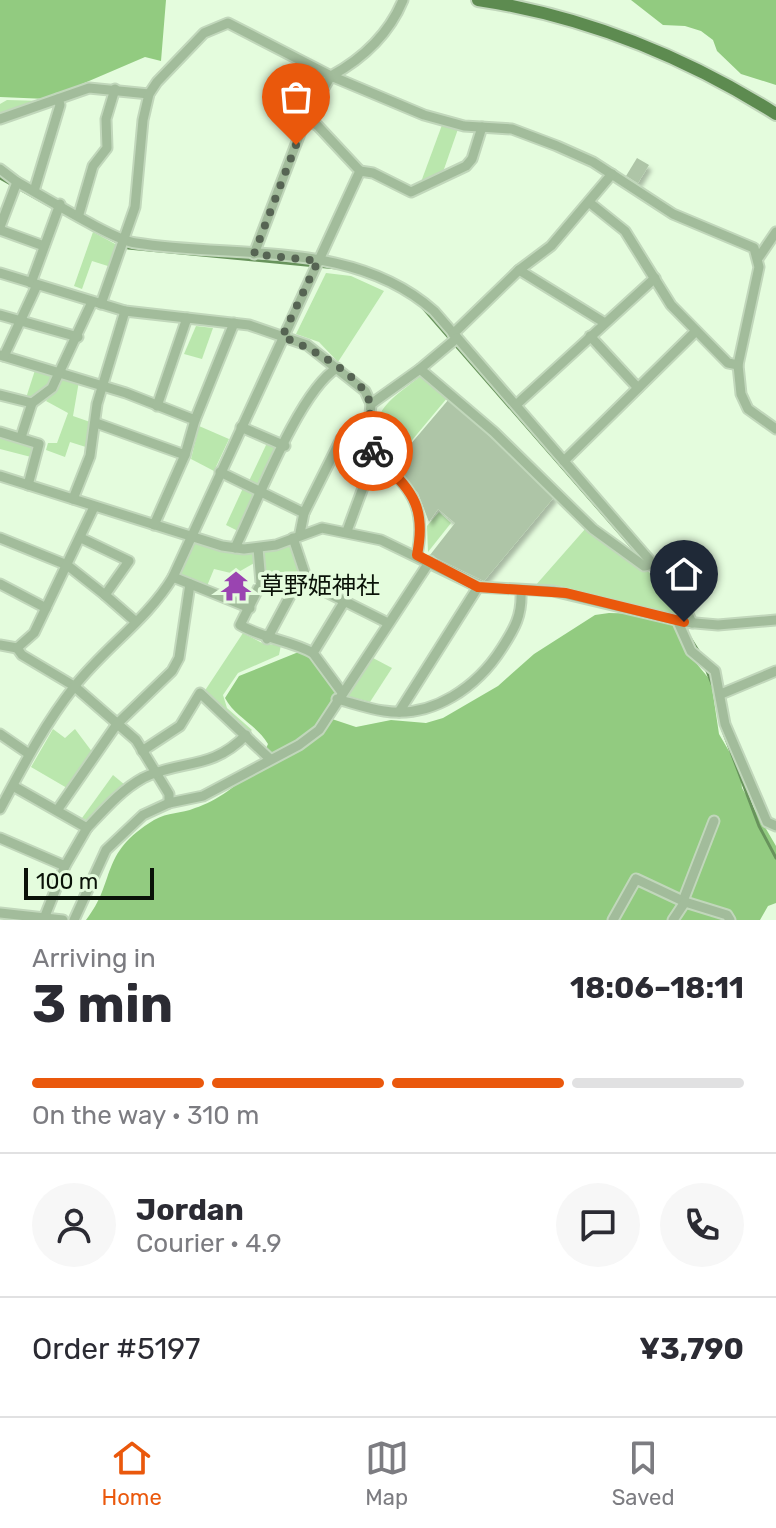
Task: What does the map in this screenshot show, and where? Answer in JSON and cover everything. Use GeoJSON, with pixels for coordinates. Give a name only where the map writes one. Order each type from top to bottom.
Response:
{"type":"FeatureCollection","features":[{"type":"Feature","properties":{"kind":"main road"},"geometry":{"type":"LineString","coordinates":[[478,0],[558,16],[619,36],[687,64],[776,114]]}},
{"type":"Feature","properties":{"kind":"street"},"geometry":{"type":"LineString","coordinates":[[254,254],[306,118],[331,76],[357,63],[395,17],[403,0]]}},
{"type":"Feature","properties":{"kind":"street"},"geometry":{"type":"LineString","coordinates":[[21,437],[32,403],[52,388],[96,303],[123,239],[137,194],[143,120],[149,94],[204,33],[228,23],[331,76],[424,115],[482,127],[512,129],[593,162],[673,214],[754,248],[759,257]]}},
{"type":"Feature","properties":{"kind":"street"},"geometry":{"type":"LineString","coordinates":[[0,119],[89,88],[149,94]]}},
{"type":"Feature","properties":{"kind":"street"},"geometry":{"type":"LineString","coordinates":[[79,214],[93,166],[107,148],[106,119],[115,89]]}},
{"type":"Feature","properties":{"kind":"street"},"geometry":{"type":"LineString","coordinates":[[34,191],[60,105],[58,99]]}},
{"type":"Feature","properties":{"kind":"street"},"geometry":{"type":"LineString","coordinates":[[306,118],[318,126],[360,171],[373,173],[411,192],[466,166],[472,159],[482,127]]}},
{"type":"Feature","properties":{"kind":"street"},"geometry":{"type":"LineString","coordinates":[[0,169],[17,182],[123,239],[254,254],[316,265],[354,266],[395,282],[434,311],[683,602],[697,657],[708,662],[715,671],[732,745],[767,822],[776,826]]}},
{"type":"Feature","properties":{"kind":"street"},"geometry":{"type":"LineString","coordinates":[[0,809],[29,754],[74,686],[157,602],[173,577],[189,536],[360,171]]}},
{"type":"Feature","properties":{"kind":"street"},"geometry":{"type":"LineString","coordinates":[[371,404],[420,369],[519,270],[551,246],[612,174]]}},
{"type":"Feature","properties":{"kind":"street"},"geometry":{"type":"LineString","coordinates":[[17,182],[0,228],[44,246]]}},
{"type":"Feature","properties":{"kind":"street"},"geometry":{"type":"LineString","coordinates":[[590,203],[625,231],[671,305],[728,363],[738,365]]}},
{"type":"Feature","properties":{"kind":"street"},"geometry":{"type":"LineString","coordinates":[[60,204],[20,322],[2,355],[102,385],[195,420]]}},
{"type":"Feature","properties":{"kind":"street"},"geometry":{"type":"LineString","coordinates":[[776,232],[759,257],[738,365],[741,394],[748,409],[776,429]]}},
{"type":"Feature","properties":{"kind":"street"},"geometry":{"type":"LineString","coordinates":[[519,270],[605,323]]}},
{"type":"Feature","properties":{"kind":"street"},"geometry":{"type":"LineString","coordinates":[[0,273],[125,311],[234,323],[307,345],[365,391],[371,404],[367,444]]}},
{"type":"Feature","properties":{"kind":"street"},"geometry":{"type":"LineString","coordinates":[[516,405],[655,278]]}},
{"type":"Feature","properties":{"kind":"street"},"geometry":{"type":"LineString","coordinates":[[73,499],[90,456],[102,385],[125,311]]}},
{"type":"Feature","properties":{"kind":"street"},"geometry":{"type":"LineString","coordinates":[[0,315],[78,337]]}},
{"type":"Feature","properties":{"kind":"street"},"geometry":{"type":"LineString","coordinates":[[157,406],[187,318]]}},
{"type":"Feature","properties":{"kind":"street"},"geometry":{"type":"LineString","coordinates":[[154,525],[185,455],[195,420],[234,323]]}},
{"type":"Feature","properties":{"kind":"street"},"geometry":{"type":"LineString","coordinates":[[564,461],[696,331]]}},
{"type":"Feature","properties":{"kind":"street"},"geometry":{"type":"LineString","coordinates":[[590,336],[638,388]]}},
{"type":"Feature","properties":{"kind":"street"},"geometry":{"type":"LineString","coordinates":[[235,548],[307,398],[337,368]]}},
{"type":"Feature","properties":{"kind":"street"},"geometry":{"type":"LineString","coordinates":[[420,369],[494,432],[593,529],[644,566],[653,564]]}},
{"type":"Feature","properties":{"kind":"street"},"geometry":{"type":"LineString","coordinates":[[0,395],[32,403]]}},
{"type":"Feature","properties":{"kind":"street"},"geometry":{"type":"LineString","coordinates":[[96,423],[185,455]]}},
{"type":"Feature","properties":{"kind":"street"},"geometry":{"type":"LineString","coordinates":[[241,427],[285,446]]}},
{"type":"Feature","properties":{"kind":"street"},"geometry":{"type":"LineString","coordinates":[[0,432],[39,444],[28,485]]}},
{"type":"Feature","properties":{"kind":"street"},"geometry":{"type":"LineString","coordinates":[[386,622],[308,583],[296,536],[304,513],[341,439],[367,444],[411,491],[419,508],[422,530],[417,555]]}},
{"type":"Feature","properties":{"kind":"street"},"geometry":{"type":"LineString","coordinates":[[347,531],[364,485],[379,458]]}},
{"type":"Feature","properties":{"kind":"street"},"geometry":{"type":"LineString","coordinates":[[220,472],[304,513]]}},
{"type":"Feature","properties":{"kind":"street"},"geometry":{"type":"LineString","coordinates":[[0,476],[235,548],[258,548],[322,528],[347,531],[381,540],[417,555],[478,587],[566,593],[686,622],[776,620]]}},
{"type":"Feature","properties":{"kind":"street"},"geometry":{"type":"LineString","coordinates":[[1,649],[17,648],[34,633],[94,507]]}},
{"type":"Feature","properties":{"kind":"street"},"geometry":{"type":"LineString","coordinates":[[0,538],[67,565],[136,622]]}},
{"type":"Feature","properties":{"kind":"street"},"geometry":{"type":"LineString","coordinates":[[81,538],[129,561],[105,595]]}},
{"type":"Feature","properties":{"kind":"street"},"geometry":{"type":"LineString","coordinates":[[258,548],[261,583],[240,625],[267,639],[283,640],[313,653],[339,695],[399,712],[443,702],[472,686],[488,671],[517,625],[522,609],[521,592]]}},
{"type":"Feature","properties":{"kind":"street"},"geometry":{"type":"LineString","coordinates":[[74,920],[106,850],[143,815],[169,803],[203,796],[319,730],[386,622],[430,561]]}},
{"type":"Feature","properties":{"kind":"street"},"geometry":{"type":"LineString","coordinates":[[267,639],[298,581],[306,576]]}},
{"type":"Feature","properties":{"kind":"street"},"geometry":{"type":"LineString","coordinates":[[173,577],[250,608]]}},
{"type":"Feature","properties":{"kind":"street"},"geometry":{"type":"LineString","coordinates":[[0,584],[46,608]]}},
{"type":"Feature","properties":{"kind":"street"},"geometry":{"type":"LineString","coordinates":[[58,809],[117,724],[172,671],[179,658],[190,584]]}},
{"type":"Feature","properties":{"kind":"street"},"geometry":{"type":"LineString","coordinates":[[399,712],[478,587]]}},
{"type":"Feature","properties":{"kind":"street"},"geometry":{"type":"LineString","coordinates":[[313,653],[344,602]]}},
{"type":"Feature","properties":{"kind":"street"},"geometry":{"type":"LineString","coordinates":[[17,648],[22,655],[74,686],[117,724],[142,751],[169,794],[169,803]]}},
{"type":"Feature","properties":{"kind":"street"},"geometry":{"type":"LineString","coordinates":[[721,694],[776,671]]}},
{"type":"Feature","properties":{"kind":"street"},"geometry":{"type":"LineString","coordinates":[[142,751],[180,726],[200,693],[270,759]]}},
{"type":"Feature","properties":{"kind":"street"},"geometry":{"type":"LineString","coordinates":[[0,734],[29,754]]}},
{"type":"Feature","properties":{"kind":"street"},"geometry":{"type":"LineString","coordinates":[[45,916],[65,866],[87,828],[127,789],[156,773],[208,761],[246,735]]}},
{"type":"Feature","properties":{"kind":"street"},"geometry":{"type":"LineString","coordinates":[[13,786],[87,828]]}},
{"type":"Feature","properties":{"kind":"street"},"geometry":{"type":"LineString","coordinates":[[673,920],[684,902],[714,821]]}},
{"type":"Feature","properties":{"kind":"street"},"geometry":{"type":"LineString","coordinates":[[0,838],[65,866]]}},
{"type":"Feature","properties":{"kind":"street"},"geometry":{"type":"LineString","coordinates":[[613,920],[636,879],[684,902],[727,915],[730,920]]}},
{"type":"Feature","properties":{"kind":"street"},"geometry":{"type":"LineString","coordinates":[[0,913],[63,920]]}},
{"type":"Feature","properties":{"kind":"green space"},"geometry":{"type":"Polygon","coordinates":[[[0,0],[166,0],[161,61],[145,57],[47,99],[0,97],[0,0]]]}},
{"type":"Feature","properties":{"kind":"green space"},"geometry":{"type":"Polygon","coordinates":[[[631,0],[776,0],[776,85],[741,74],[717,51],[713,40],[701,31],[685,26],[663,25],[631,0]]]}},
{"type":"Feature","properties":{"kind":"green space"},"geometry":{"type":"Polygon","coordinates":[[[7,100],[43,101],[0,114],[0,104],[7,100]]]}},
{"type":"Feature","properties":{"kind":"green space"},"geometry":{"type":"Polygon","coordinates":[[[442,125],[458,129],[443,172],[421,182],[442,125]]]}},
{"type":"Feature","properties":{"kind":"green space"},"geometry":{"type":"Polygon","coordinates":[[[93,232],[117,245],[111,267],[92,261],[82,289],[74,286],[93,232]]]}},
{"type":"Feature","properties":{"kind":"green space"},"geometry":{"type":"Polygon","coordinates":[[[326,273],[351,276],[384,291],[338,362],[319,342],[296,334],[326,273]]]}},
{"type":"Feature","properties":{"kind":"green space"},"geometry":{"type":"Polygon","coordinates":[[[196,326],[213,328],[202,359],[184,354],[196,326]]]}},
{"type":"Feature","properties":{"kind":"green space"},"geometry":{"type":"Polygon","coordinates":[[[36,367],[56,373],[50,386],[32,399],[26,398],[36,367]]]}},
{"type":"Feature","properties":{"kind":"green space"},"geometry":{"type":"Polygon","coordinates":[[[423,374],[448,397],[393,463],[378,433],[381,412],[423,374]]]}},
{"type":"Feature","properties":{"kind":"green space"},"geometry":{"type":"Polygon","coordinates":[[[65,377],[79,381],[73,416],[93,423],[89,448],[70,442],[65,457],[46,450],[48,443],[57,443],[68,413],[46,401],[65,377]]]}},
{"type":"Feature","properties":{"kind":"green space"},"geometry":{"type":"Polygon","coordinates":[[[199,426],[229,439],[214,471],[191,459],[199,426]]]}},
{"type":"Feature","properties":{"kind":"green space"},"geometry":{"type":"Polygon","coordinates":[[[0,435],[34,445],[31,457],[0,449],[0,435]]]}},
{"type":"Feature","properties":{"kind":"green space"},"geometry":{"type":"Polygon","coordinates":[[[267,443],[279,449],[262,487],[249,481],[267,443]]]}},
{"type":"Feature","properties":{"kind":"green space"},"geometry":{"type":"Polygon","coordinates":[[[243,488],[257,494],[240,532],[226,525],[243,488]]]}},
{"type":"Feature","properties":{"kind":"green space"},"geometry":{"type":"Polygon","coordinates":[[[439,512],[451,523],[428,552],[427,526],[439,512]]]}},
{"type":"Feature","properties":{"kind":"green space"},"geometry":{"type":"Polygon","coordinates":[[[586,528],[649,572],[680,616],[559,586],[535,586],[586,528]]]}},
{"type":"Feature","properties":{"kind":"green space"},"geometry":{"type":"Polygon","coordinates":[[[194,542],[255,552],[256,562],[235,574],[214,569],[207,586],[180,575],[194,542]]]}},
{"type":"Feature","properties":{"kind":"green space"},"geometry":{"type":"Polygon","coordinates":[[[291,543],[301,571],[293,584],[265,580],[261,553],[291,543]]]}},
{"type":"Feature","properties":{"kind":"green space"},"geometry":{"type":"Polygon","coordinates":[[[647,614],[672,621],[691,657],[711,681],[719,734],[740,770],[742,788],[776,846],[776,903],[768,906],[760,920],[86,920],[96,906],[116,856],[136,832],[159,817],[190,810],[217,798],[238,783],[263,754],[268,744],[225,698],[239,676],[301,651],[310,655],[335,692],[332,719],[356,727],[391,720],[426,723],[443,718],[498,686],[534,654],[595,615],[647,614]]]}},
{"type":"Feature","properties":{"kind":"green space"},"geometry":{"type":"Polygon","coordinates":[[[243,633],[264,644],[281,645],[279,655],[238,673],[223,695],[227,708],[252,730],[246,735],[204,692],[243,633]]]}},
{"type":"Feature","properties":{"kind":"green space"},"geometry":{"type":"Polygon","coordinates":[[[373,658],[392,668],[370,702],[347,696],[373,658]]]}},
{"type":"Feature","properties":{"kind":"green space"},"geometry":{"type":"Polygon","coordinates":[[[53,729],[65,738],[75,729],[93,753],[67,788],[31,767],[53,729]]]}},
{"type":"Feature","properties":{"kind":"green space"},"geometry":{"type":"Polygon","coordinates":[[[113,775],[125,785],[88,821],[82,818],[113,775]]]}},
{"type":"Feature","properties":{"kind":"building"},"geometry":{"type":"Polygon","coordinates":[[[637,158],[649,165],[638,183],[626,176],[637,158]]]}},
{"type":"Feature","properties":{"kind":"building"},"geometry":{"type":"Polygon","coordinates":[[[449,399],[555,496],[484,581],[430,555],[455,523],[438,509],[429,522],[418,493],[392,466],[449,399]]]}},
{"type":"Feature","properties":{"kind":"waterway"},"geometry":{"type":"LineString","coordinates":[[0,178],[84,225]]}},
{"type":"Feature","properties":{"kind":"waterway"},"geometry":{"type":"LineString","coordinates":[[98,232],[128,248],[337,268]]}},
{"type":"Feature","properties":{"kind":"waterway"},"geometry":{"type":"LineString","coordinates":[[423,308],[644,561]]}},
{"type":"Feature","properties":{"kind":"waterway"},"geometry":{"type":"LineString","coordinates":[[649,567],[683,612]]}},
{"type":"Feature","properties":{"kind":"waterway"},"geometry":{"type":"LineString","coordinates":[[686,623],[687,633],[699,652]]}},
{"type":"Feature","properties":{"kind":"waterway"},"geometry":{"type":"LineString","coordinates":[[705,666],[714,689]]}},
{"type":"Feature","properties":{"kind":"waterway"},"geometry":{"type":"LineString","coordinates":[[722,728],[759,826],[776,858]]}},
{"type":"Feature","properties":{"kind":"way so far"},"geometry":{"type":"LineString","coordinates":[[296,145],[254,254],[318,261],[282,337],[307,345],[365,391],[371,404],[367,444],[373,451]]}},
{"type":"Feature","properties":{"kind":"place","name":"草野姫神社"},"geometry":{"type":"Point","coordinates":[236,586]}},
{"type":"Feature","properties":{"kind":"route"},"geometry":{"type":"LineString","coordinates":[[373,451],[411,491],[419,508],[422,530],[417,555],[478,587],[566,593],[684,622]]}}]}
